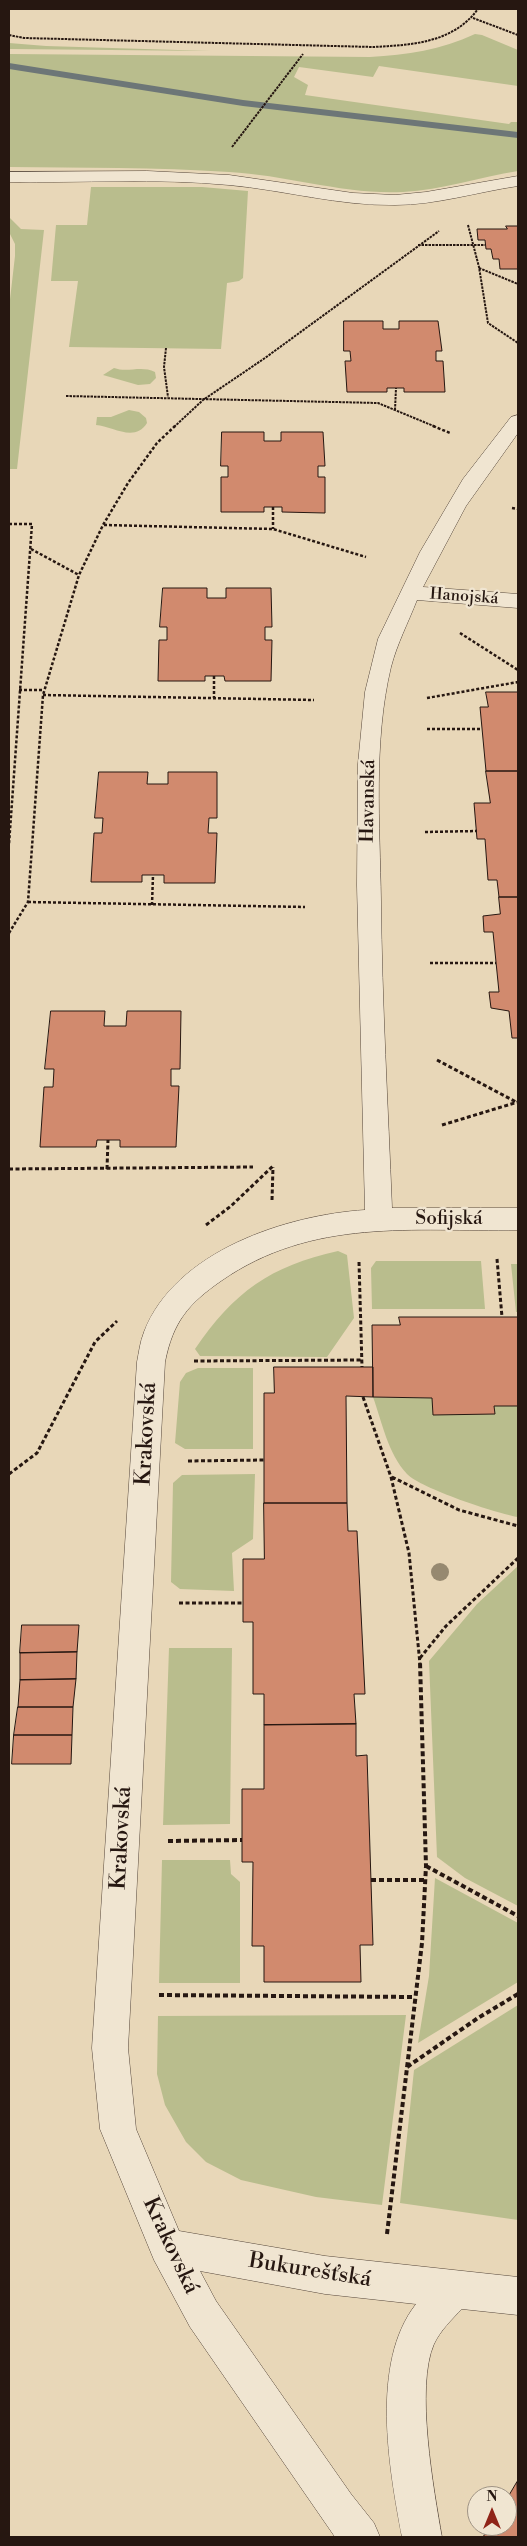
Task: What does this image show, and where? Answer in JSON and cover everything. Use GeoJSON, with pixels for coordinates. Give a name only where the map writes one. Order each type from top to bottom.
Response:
{"type":"FeatureCollection","features":[{"type":"Feature","properties":{"kind":"street"},"geometry":{"type":"LineString","coordinates":[[9,177],[209,178],[257,183],[362,199],[395,200],[424,198],[518,181]]}},
{"type":"Feature","properties":{"kind":"street","name":"Havanská"},"geometry":{"type":"LineString","coordinates":[[369,1220],[369,749],[376,696],[387,644],[410,593],[449,516],[493,451],[518,421]]}},
{"type":"Feature","properties":{"kind":"street","name":"Hanojská"},"geometry":{"type":"LineString","coordinates":[[410,593],[518,602]]}},
{"type":"Feature","properties":{"kind":"street","name":"Sofijská"},"geometry":{"type":"LineString","coordinates":[[369,1220],[518,1219]]}},
{"type":"Feature","properties":{"kind":"street","name":"Krakovská"},"geometry":{"type":"LineString","coordinates":[[360,2537],[337,2508],[203,2314],[168,2247],[118,2129],[110,2048],[151,1362],[158,1332],[172,1309],[191,1288],[212,1270],[239,1254],[273,1238],[318,1227],[369,1220]]}},
{"type":"Feature","properties":{"kind":"street","name":"Bukurešťská"},"geometry":{"type":"LineString","coordinates":[[168,2247],[324,2275],[518,2296]]}},
{"type":"Feature","properties":{"kind":"street"},"geometry":{"type":"LineString","coordinates":[[422,2537],[408,2422],[407,2390],[415,2343],[430,2315],[454,2290]]}},
{"type":"Feature","properties":{"kind":"path"},"geometry":{"type":"LineString","coordinates":[[9,35],[24,38],[373,47],[419,42],[451,32],[465,26],[478,9]]}},
{"type":"Feature","properties":{"kind":"path"},"geometry":{"type":"LineString","coordinates":[[473,18],[518,35]]}},
{"type":"Feature","properties":{"kind":"path"},"geometry":{"type":"LineString","coordinates":[[209,178],[267,98],[303,54]]}},
{"type":"Feature","properties":{"kind":"path"},"geometry":{"type":"LineString","coordinates":[[467,221],[479,267],[488,323],[518,343]]}},
{"type":"Feature","properties":{"kind":"path"},"geometry":{"type":"LineString","coordinates":[[9,933],[28,902],[42,695],[79,575],[103,525],[128,483],[157,443],[203,400],[265,358],[444,227]]}},
{"type":"Feature","properties":{"kind":"path"},"geometry":{"type":"LineString","coordinates":[[418,245],[485,245]]}},
{"type":"Feature","properties":{"kind":"path"},"geometry":{"type":"LineString","coordinates":[[479,267],[518,284]]}},
{"type":"Feature","properties":{"kind":"path"},"geometry":{"type":"LineString","coordinates":[[166,348],[164,367],[168,397]]}},
{"type":"Feature","properties":{"kind":"path"},"geometry":{"type":"LineString","coordinates":[[395,410],[396,388]]}},
{"type":"Feature","properties":{"kind":"path"},"geometry":{"type":"LineString","coordinates":[[66,396],[378,403],[450,433]]}},
{"type":"Feature","properties":{"kind":"path"},"geometry":{"type":"LineString","coordinates":[[273,508],[273,529]]}},
{"type":"Feature","properties":{"kind":"path"},"geometry":{"type":"LineString","coordinates":[[512,508],[518,509]]}},
{"type":"Feature","properties":{"kind":"path"},"geometry":{"type":"LineString","coordinates":[[9,524],[32,524],[9,844]]}},
{"type":"Feature","properties":{"kind":"path"},"geometry":{"type":"LineString","coordinates":[[103,525],[273,529],[366,557]]}},
{"type":"Feature","properties":{"kind":"path"},"geometry":{"type":"LineString","coordinates":[[31,549],[79,575]]}},
{"type":"Feature","properties":{"kind":"path"},"geometry":{"type":"LineString","coordinates":[[459,632],[518,670]]}},
{"type":"Feature","properties":{"kind":"path"},"geometry":{"type":"LineString","coordinates":[[214,676],[214,698]]}},
{"type":"Feature","properties":{"kind":"path"},"geometry":{"type":"LineString","coordinates":[[427,698],[518,682]]}},
{"type":"Feature","properties":{"kind":"path"},"geometry":{"type":"LineString","coordinates":[[19,690],[44,690]]}},
{"type":"Feature","properties":{"kind":"path"},"geometry":{"type":"LineString","coordinates":[[42,695],[314,700]]}},
{"type":"Feature","properties":{"kind":"path"},"geometry":{"type":"LineString","coordinates":[[427,729],[482,729]]}},
{"type":"Feature","properties":{"kind":"path"},"geometry":{"type":"LineString","coordinates":[[425,832],[477,832]]}},
{"type":"Feature","properties":{"kind":"path"},"geometry":{"type":"LineString","coordinates":[[152,905],[153,875]]}},
{"type":"Feature","properties":{"kind":"path"},"geometry":{"type":"LineString","coordinates":[[28,902],[305,908]]}},
{"type":"Feature","properties":{"kind":"path"},"geometry":{"type":"LineString","coordinates":[[430,963],[496,963]]}},
{"type":"Feature","properties":{"kind":"path"},"geometry":{"type":"LineString","coordinates":[[437,1060],[518,1102]]}},
{"type":"Feature","properties":{"kind":"path"},"geometry":{"type":"LineString","coordinates":[[442,1125],[518,1102]]}},
{"type":"Feature","properties":{"kind":"path"},"geometry":{"type":"LineString","coordinates":[[107,1169],[108,1140]]}},
{"type":"Feature","properties":{"kind":"path"},"geometry":{"type":"LineString","coordinates":[[272,1203],[273,1166]]}},
{"type":"Feature","properties":{"kind":"path"},"geometry":{"type":"LineString","coordinates":[[9,1169],[253,1167]]}},
{"type":"Feature","properties":{"kind":"path"},"geometry":{"type":"LineString","coordinates":[[362,1367],[369,1220]]}},
{"type":"Feature","properties":{"kind":"path"},"geometry":{"type":"LineString","coordinates":[[496,1251],[502,1317]]}},
{"type":"Feature","properties":{"kind":"path"},"geometry":{"type":"LineString","coordinates":[[9,1474],[37,1453],[95,1342],[121,1316]]}},
{"type":"Feature","properties":{"kind":"path"},"geometry":{"type":"LineString","coordinates":[[151,1362],[362,1360]]}},
{"type":"Feature","properties":{"kind":"path"},"geometry":{"type":"LineString","coordinates":[[363,1397],[391,1477],[409,1553],[420,1659],[426,1866],[422,1943],[380,2282]]}},
{"type":"Feature","properties":{"kind":"path"},"geometry":{"type":"LineString","coordinates":[[186,1461],[264,1460]]}},
{"type":"Feature","properties":{"kind":"path"},"geometry":{"type":"LineString","coordinates":[[391,1477],[459,1510],[518,1526]]}},
{"type":"Feature","properties":{"kind":"path"},"geometry":{"type":"LineString","coordinates":[[420,1659],[446,1626],[518,1558]]}},
{"type":"Feature","properties":{"kind":"path"},"geometry":{"type":"LineString","coordinates":[[170,1603],[244,1603]]}},
{"type":"Feature","properties":{"kind":"path"},"geometry":{"type":"LineString","coordinates":[[162,1841],[242,1840]]}},
{"type":"Feature","properties":{"kind":"path"},"geometry":{"type":"LineString","coordinates":[[426,1866],[518,1916]]}},
{"type":"Feature","properties":{"kind":"path"},"geometry":{"type":"LineString","coordinates":[[371,1880],[426,1880]]}},
{"type":"Feature","properties":{"kind":"path"},"geometry":{"type":"LineString","coordinates":[[407,2068],[478,2018],[518,1994]]}},
{"type":"Feature","properties":{"kind":"path"},"geometry":{"type":"LineString","coordinates":[[113,1995],[416,1997]]}},
{"type":"Feature","properties":{"kind":"green space"},"geometry":{"type":"Polygon","coordinates":[[[475,34],[482,35],[518,50],[518,86],[379,66],[373,77],[299,67],[294,77],[308,85],[305,95],[509,124],[511,122],[518,122],[518,171],[432,189],[381,192],[338,188],[251,174],[202,170],[9,167],[9,54],[370,57],[424,51],[462,40],[475,34]]]}},
{"type":"Feature","properties":{"kind":"green space"},"geometry":{"type":"Polygon","coordinates":[[[9,43],[46,46],[211,51],[9,49],[9,43]]]}},
{"type":"Feature","properties":{"kind":"green space"},"geometry":{"type":"Polygon","coordinates":[[[91,187],[202,187],[248,191],[243,278],[239,281],[227,283],[221,349],[69,347],[78,281],[51,281],[56,225],[87,225],[91,187]]]}},
{"type":"Feature","properties":{"kind":"green space"},"geometry":{"type":"Polygon","coordinates":[[[9,217],[21,229],[44,230],[17,469],[9,469],[9,308],[15,244],[9,232],[9,217]]]}},
{"type":"Feature","properties":{"kind":"green space"},"geometry":{"type":"Polygon","coordinates":[[[114,368],[150,370],[155,372],[156,378],[150,384],[138,385],[103,375],[114,368]]]}},
{"type":"Feature","properties":{"kind":"green space"},"geometry":{"type":"Polygon","coordinates":[[[129,410],[139,412],[146,418],[147,423],[142,429],[130,433],[96,425],[97,417],[111,417],[129,410]]]}},
{"type":"Feature","properties":{"kind":"green space"},"geometry":{"type":"Polygon","coordinates":[[[338,1251],[347,1255],[354,1318],[327,1357],[200,1356],[195,1349],[210,1329],[239,1297],[256,1284],[292,1265],[338,1251]]]}},
{"type":"Feature","properties":{"kind":"green space"},"geometry":{"type":"Polygon","coordinates":[[[376,1261],[481,1261],[485,1309],[372,1309],[371,1268],[376,1261]]]}},
{"type":"Feature","properties":{"kind":"green space"},"geometry":{"type":"Polygon","coordinates":[[[511,1264],[518,1264],[518,1312],[516,1312],[511,1264]]]}},
{"type":"Feature","properties":{"kind":"green space"},"geometry":{"type":"Polygon","coordinates":[[[198,1368],[253,1368],[253,1449],[185,1449],[175,1443],[180,1382],[186,1373],[198,1368]]]}},
{"type":"Feature","properties":{"kind":"green space"},"geometry":{"type":"Polygon","coordinates":[[[373,1397],[432,1398],[495,1414],[494,1406],[518,1406],[518,1517],[478,1506],[443,1493],[415,1480],[407,1474],[400,1466],[390,1447],[373,1397]]]}},
{"type":"Feature","properties":{"kind":"green space"},"geometry":{"type":"Polygon","coordinates":[[[255,1474],[253,1539],[232,1553],[234,1591],[180,1589],[171,1582],[173,1483],[182,1475],[255,1474]]]}},
{"type":"Feature","properties":{"kind":"green space"},"geometry":{"type":"Polygon","coordinates":[[[518,1566],[518,1906],[465,1878],[437,1857],[429,1661],[477,1604],[518,1566]]]}},
{"type":"Feature","properties":{"kind":"green space"},"geometry":{"type":"Polygon","coordinates":[[[169,1648],[232,1648],[230,1824],[163,1825],[169,1648]]]}},
{"type":"Feature","properties":{"kind":"green space"},"geometry":{"type":"Polygon","coordinates":[[[162,1860],[230,1860],[231,1874],[240,1882],[240,1983],[159,1983],[162,1860]]]}},
{"type":"Feature","properties":{"kind":"green space"},"geometry":{"type":"Polygon","coordinates":[[[435,1878],[518,1923],[518,1982],[418,2043],[429,1976],[435,1878]]]}},
{"type":"Feature","properties":{"kind":"green space"},"geometry":{"type":"Polygon","coordinates":[[[518,2005],[518,2220],[400,2203],[414,2070],[518,2005]]]}},
{"type":"Feature","properties":{"kind":"green space"},"geometry":{"type":"Polygon","coordinates":[[[406,2015],[382,2205],[316,2197],[241,2180],[206,2162],[186,2142],[165,2105],[157,2074],[158,2016],[406,2015]]]}},
{"type":"Feature","properties":{"kind":"building"},"geometry":{"type":"Polygon","coordinates":[[[506,226],[518,226],[518,269],[500,269],[499,259],[493,259],[491,249],[486,249],[485,240],[478,240],[477,229],[507,229],[506,226]]]}},
{"type":"Feature","properties":{"kind":"building"},"geometry":{"type":"Polygon","coordinates":[[[344,321],[383,321],[383,329],[399,329],[399,321],[438,321],[442,351],[436,351],[436,361],[443,361],[445,392],[404,392],[404,388],[387,388],[387,392],[347,392],[345,361],[351,361],[350,351],[344,351],[344,321]]]}},
{"type":"Feature","properties":{"kind":"building"},"geometry":{"type":"Polygon","coordinates":[[[222,432],[264,432],[264,441],[281,441],[281,432],[323,432],[325,466],[318,466],[318,477],[325,477],[325,513],[282,512],[282,507],[264,507],[264,512],[221,512],[221,477],[228,477],[228,466],[221,466],[222,432]]]}},
{"type":"Feature","properties":{"kind":"building"},"geometry":{"type":"Polygon","coordinates":[[[163,588],[207,588],[207,598],[226,598],[226,588],[271,588],[272,627],[265,627],[265,640],[272,640],[271,681],[225,681],[224,676],[205,676],[205,681],[158,681],[159,640],[167,640],[167,627],[160,627],[163,588]]]}},
{"type":"Feature","properties":{"kind":"building"},"geometry":{"type":"Polygon","coordinates":[[[486,692],[518,692],[518,771],[486,771],[480,707],[488,707],[486,692]]]}},
{"type":"Feature","properties":{"kind":"building"},"geometry":{"type":"Polygon","coordinates":[[[486,771],[518,771],[518,897],[499,897],[497,880],[488,880],[485,839],[477,839],[474,803],[490,803],[486,771]]]}},
{"type":"Feature","properties":{"kind":"building"},"geometry":{"type":"Polygon","coordinates":[[[99,772],[148,772],[147,784],[168,784],[168,772],[217,772],[217,818],[209,818],[208,833],[217,833],[215,883],[164,883],[164,875],[142,875],[142,882],[91,882],[94,833],[102,833],[103,818],[95,818],[99,772]]]}},
{"type":"Feature","properties":{"kind":"building"},"geometry":{"type":"Polygon","coordinates":[[[499,897],[518,897],[518,1038],[512,1038],[509,1011],[491,1008],[489,992],[499,992],[493,932],[484,932],[483,916],[500,914],[499,897]]]}},
{"type":"Feature","properties":{"kind":"building"},"geometry":{"type":"Polygon","coordinates":[[[51,1011],[105,1011],[104,1026],[126,1026],[127,1011],[181,1011],[180,1069],[171,1069],[171,1086],[179,1086],[176,1147],[120,1147],[120,1140],[97,1140],[96,1147],[40,1147],[44,1087],[53,1087],[54,1069],[45,1069],[51,1011]]]}},
{"type":"Feature","properties":{"kind":"building"},"geometry":{"type":"Polygon","coordinates":[[[399,1317],[518,1317],[518,1406],[494,1406],[495,1414],[433,1415],[432,1398],[373,1397],[372,1325],[400,1325],[399,1317]]]}},
{"type":"Feature","properties":{"kind":"building"},"geometry":{"type":"Polygon","coordinates":[[[274,1367],[373,1367],[373,1397],[346,1396],[347,1503],[264,1503],[264,1393],[274,1393],[274,1367]]]}},
{"type":"Feature","properties":{"kind":"building"},"geometry":{"type":"Polygon","coordinates":[[[264,1503],[347,1503],[348,1531],[357,1531],[365,1694],[354,1694],[356,1724],[264,1725],[264,1694],[253,1694],[253,1622],[243,1622],[243,1559],[264,1559],[264,1503]]]}},
{"type":"Feature","properties":{"kind":"building"},"geometry":{"type":"Polygon","coordinates":[[[22,1625],[79,1625],[77,1652],[20,1653],[22,1625]]]}},
{"type":"Feature","properties":{"kind":"building"},"geometry":{"type":"Polygon","coordinates":[[[77,1652],[76,1679],[20,1680],[20,1653],[77,1652]]]}},
{"type":"Feature","properties":{"kind":"building"},"geometry":{"type":"Polygon","coordinates":[[[76,1679],[73,1707],[18,1707],[20,1680],[76,1679]]]}},
{"type":"Feature","properties":{"kind":"building"},"geometry":{"type":"Polygon","coordinates":[[[18,1707],[73,1707],[72,1735],[14,1735],[18,1707]]]}},
{"type":"Feature","properties":{"kind":"building"},"geometry":{"type":"Polygon","coordinates":[[[356,1724],[356,1756],[367,1755],[373,1945],[360,1945],[361,1982],[264,1982],[264,1946],[252,1946],[253,1862],[242,1862],[242,1789],[264,1789],[264,1725],[356,1724]]]}},
{"type":"Feature","properties":{"kind":"building"},"geometry":{"type":"Polygon","coordinates":[[[14,1735],[72,1735],[71,1764],[12,1764],[14,1735]]]}},
{"type":"Feature","properties":{"kind":"building"},"geometry":{"type":"Polygon","coordinates":[[[517,2482],[518,2537],[483,2537],[517,2536],[517,2486],[515,2486],[517,2482]]]}},
{"type":"Feature","properties":{"kind":"waterway"},"geometry":{"type":"LineString","coordinates":[[9,66],[243,103],[518,135]]}}]}
